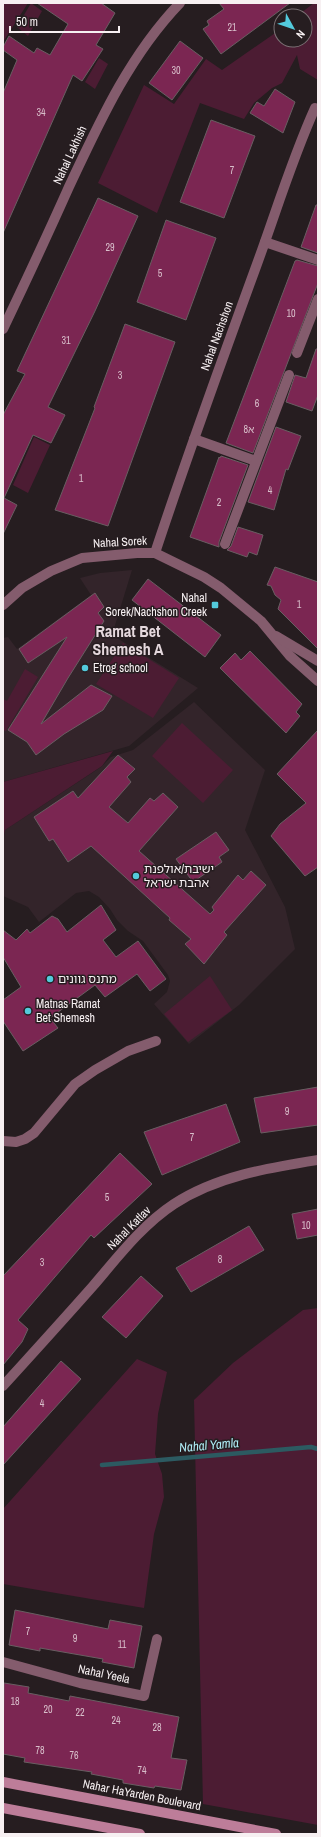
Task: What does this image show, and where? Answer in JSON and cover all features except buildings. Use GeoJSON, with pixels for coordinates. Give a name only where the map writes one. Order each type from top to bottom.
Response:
{"type":"FeatureCollection","features":[{"type":"Feature","properties":{"kind":"main road","name":"Nahar HaYarden Boulevard"},"geometry":{"type":"LineString","coordinates":[[3,1782],[276,1834]]}},
{"type":"Feature","properties":{"kind":"main road"},"geometry":{"type":"LineString","coordinates":[[3,1808],[140,1834]]}},
{"type":"Feature","properties":{"kind":"street","name":"Nahal Lakhish"},"geometry":{"type":"LineString","coordinates":[[3,329],[98,126],[127,73],[160,23],[180,3]]}},
{"type":"Feature","properties":{"kind":"street","name":"Nahal Nachshon"},"geometry":{"type":"LineString","coordinates":[[155,553],[297,148],[315,108]]}},
{"type":"Feature","properties":{"kind":"street"},"geometry":{"type":"LineString","coordinates":[[265,242],[318,260]]}},
{"type":"Feature","properties":{"kind":"street"},"geometry":{"type":"LineString","coordinates":[[297,353],[318,299]]}},
{"type":"Feature","properties":{"kind":"street"},"geometry":{"type":"LineString","coordinates":[[225,544],[289,375]]}},
{"type":"Feature","properties":{"kind":"street"},"geometry":{"type":"LineString","coordinates":[[194,439],[256,461]]}},
{"type":"Feature","properties":{"kind":"street","name":"Nahal Sorek"},"geometry":{"type":"LineString","coordinates":[[3,605],[22,588],[50,571],[82,558],[136,553],[155,553],[204,577],[221,588],[261,621],[290,656],[318,682]]}},
{"type":"Feature","properties":{"kind":"street","name":"Nahal Sorek"},"geometry":{"type":"LineString","coordinates":[[274,636],[318,661]]}},
{"type":"Feature","properties":{"kind":"street"},"geometry":{"type":"LineString","coordinates":[[3,1141],[16,1142],[25,1139],[34,1133],[76,1084],[95,1070],[128,1051],[156,1041]]}},
{"type":"Feature","properties":{"kind":"street","name":"Nahal Katlav"},"geometry":{"type":"LineString","coordinates":[[3,1386],[126,1248],[149,1225],[173,1205],[198,1191],[231,1178],[259,1170],[318,1160]]}},
{"type":"Feature","properties":{"kind":"street","name":"Nahal Yeela"},"geometry":{"type":"LineString","coordinates":[[3,1662],[80,1683],[144,1696],[157,1640]]}},
{"type":"Feature","properties":{"kind":"shaded area"},"geometry":{"type":"Polygon","coordinates":[[[3,3],[28,3],[3,42],[3,3]]]}},
{"type":"Feature","properties":{"kind":"shaded area"},"geometry":{"type":"Polygon","coordinates":[[[31,3],[42,11],[28,36],[17,27],[31,3]]]}},
{"type":"Feature","properties":{"kind":"shaded area"},"geometry":{"type":"Polygon","coordinates":[[[314,3],[318,3],[318,80],[300,69],[297,55],[282,83],[272,88],[254,103],[244,119],[200,103],[157,213],[98,183],[144,85],[174,104],[206,59],[222,70],[273,35],[273,48],[313,48],[313,8],[307,8],[314,3]]]}},
{"type":"Feature","properties":{"kind":"shaded area"},"geometry":{"type":"Polygon","coordinates":[[[99,58],[108,64],[95,89],[85,82],[99,58]]]}},
{"type":"Feature","properties":{"kind":"shaded area"},"geometry":{"type":"Polygon","coordinates":[[[34,437],[50,445],[28,493],[13,485],[34,437]]]}},
{"type":"Feature","properties":{"kind":"shaded area","name":"Etrog school"},"geometry":{"type":"Polygon","coordinates":[[[132,570],[112,635],[198,688],[129,746],[3,782],[3,638],[8,637],[17,649],[91,595],[80,578],[100,573],[132,570]]]}},
{"type":"Feature","properties":{"kind":"shaded area"},"geometry":{"type":"Polygon","coordinates":[[[123,643],[179,678],[153,718],[96,684],[123,643]]]}},
{"type":"Feature","properties":{"kind":"shaded area"},"geometry":{"type":"Polygon","coordinates":[[[25,669],[38,677],[6,731],[3,730],[3,699],[7,701],[25,669]]]}},
{"type":"Feature","properties":{"kind":"shaded area","name":"ישיבת/אולפנת אהבת ישראל"},"geometry":{"type":"Polygon","coordinates":[[[194,702],[265,770],[245,830],[285,907],[295,949],[239,1005],[189,1044],[154,1004],[167,992],[170,981],[168,975],[143,941],[128,931],[117,920],[110,909],[99,897],[89,891],[76,893],[39,922],[28,907],[3,896],[3,839],[5,830],[101,767],[111,757],[133,750],[194,702]]]}},
{"type":"Feature","properties":{"kind":"shaded area"},"geometry":{"type":"Polygon","coordinates":[[[182,723],[233,770],[203,803],[152,756],[182,723]]]}},
{"type":"Feature","properties":{"kind":"shaded area"},"geometry":{"type":"Polygon","coordinates":[[[113,751],[102,766],[5,830],[3,840],[3,782],[113,751]]]}},
{"type":"Feature","properties":{"kind":"shaded area"},"geometry":{"type":"Polygon","coordinates":[[[210,976],[232,1010],[188,1042],[164,1014],[210,976]]]}},
{"type":"Feature","properties":{"kind":"shaded area"},"geometry":{"type":"Polygon","coordinates":[[[318,1308],[318,1825],[203,1804],[194,1400],[233,1363],[303,1310],[318,1308]]]}},
{"type":"Feature","properties":{"kind":"shaded area"},"geometry":{"type":"Polygon","coordinates":[[[137,1359],[167,1372],[158,1414],[155,1454],[162,1474],[164,1497],[154,1534],[144,1608],[3,1584],[3,1509],[137,1359]]]}},
{"type":"Feature","properties":{"kind":"waterway","name":"Nahal Yamla"},"geometry":{"type":"LineString","coordinates":[[102,1465],[311,1447],[318,1449]]}},
{"type":"Feature","properties":{"kind":"place","name":"Nahal Sorek/Nachshon Creek"},"geometry":{"type":"Point","coordinates":[215,605]}},
{"type":"Feature","properties":{"kind":"place","name":"Etrog school"},"geometry":{"type":"Point","coordinates":[85,668]}},
{"type":"Feature","properties":{"kind":"place","name":"ישיבת/אולפנת אהבת ישראל"},"geometry":{"type":"Point","coordinates":[136,876]}},
{"type":"Feature","properties":{"kind":"place","name":"מתנס גוונים"},"geometry":{"type":"Point","coordinates":[50,979]}},
{"type":"Feature","properties":{"kind":"place","name":"Matnas Ramat Bet Shemesh"},"geometry":{"type":"Point","coordinates":[28,1011]}},
{"type":"Feature","properties":{"kind":"district","name":"Ramat Bet Shemesh A"},"geometry":{"type":"Point","coordinates":[128,640]}}]}
